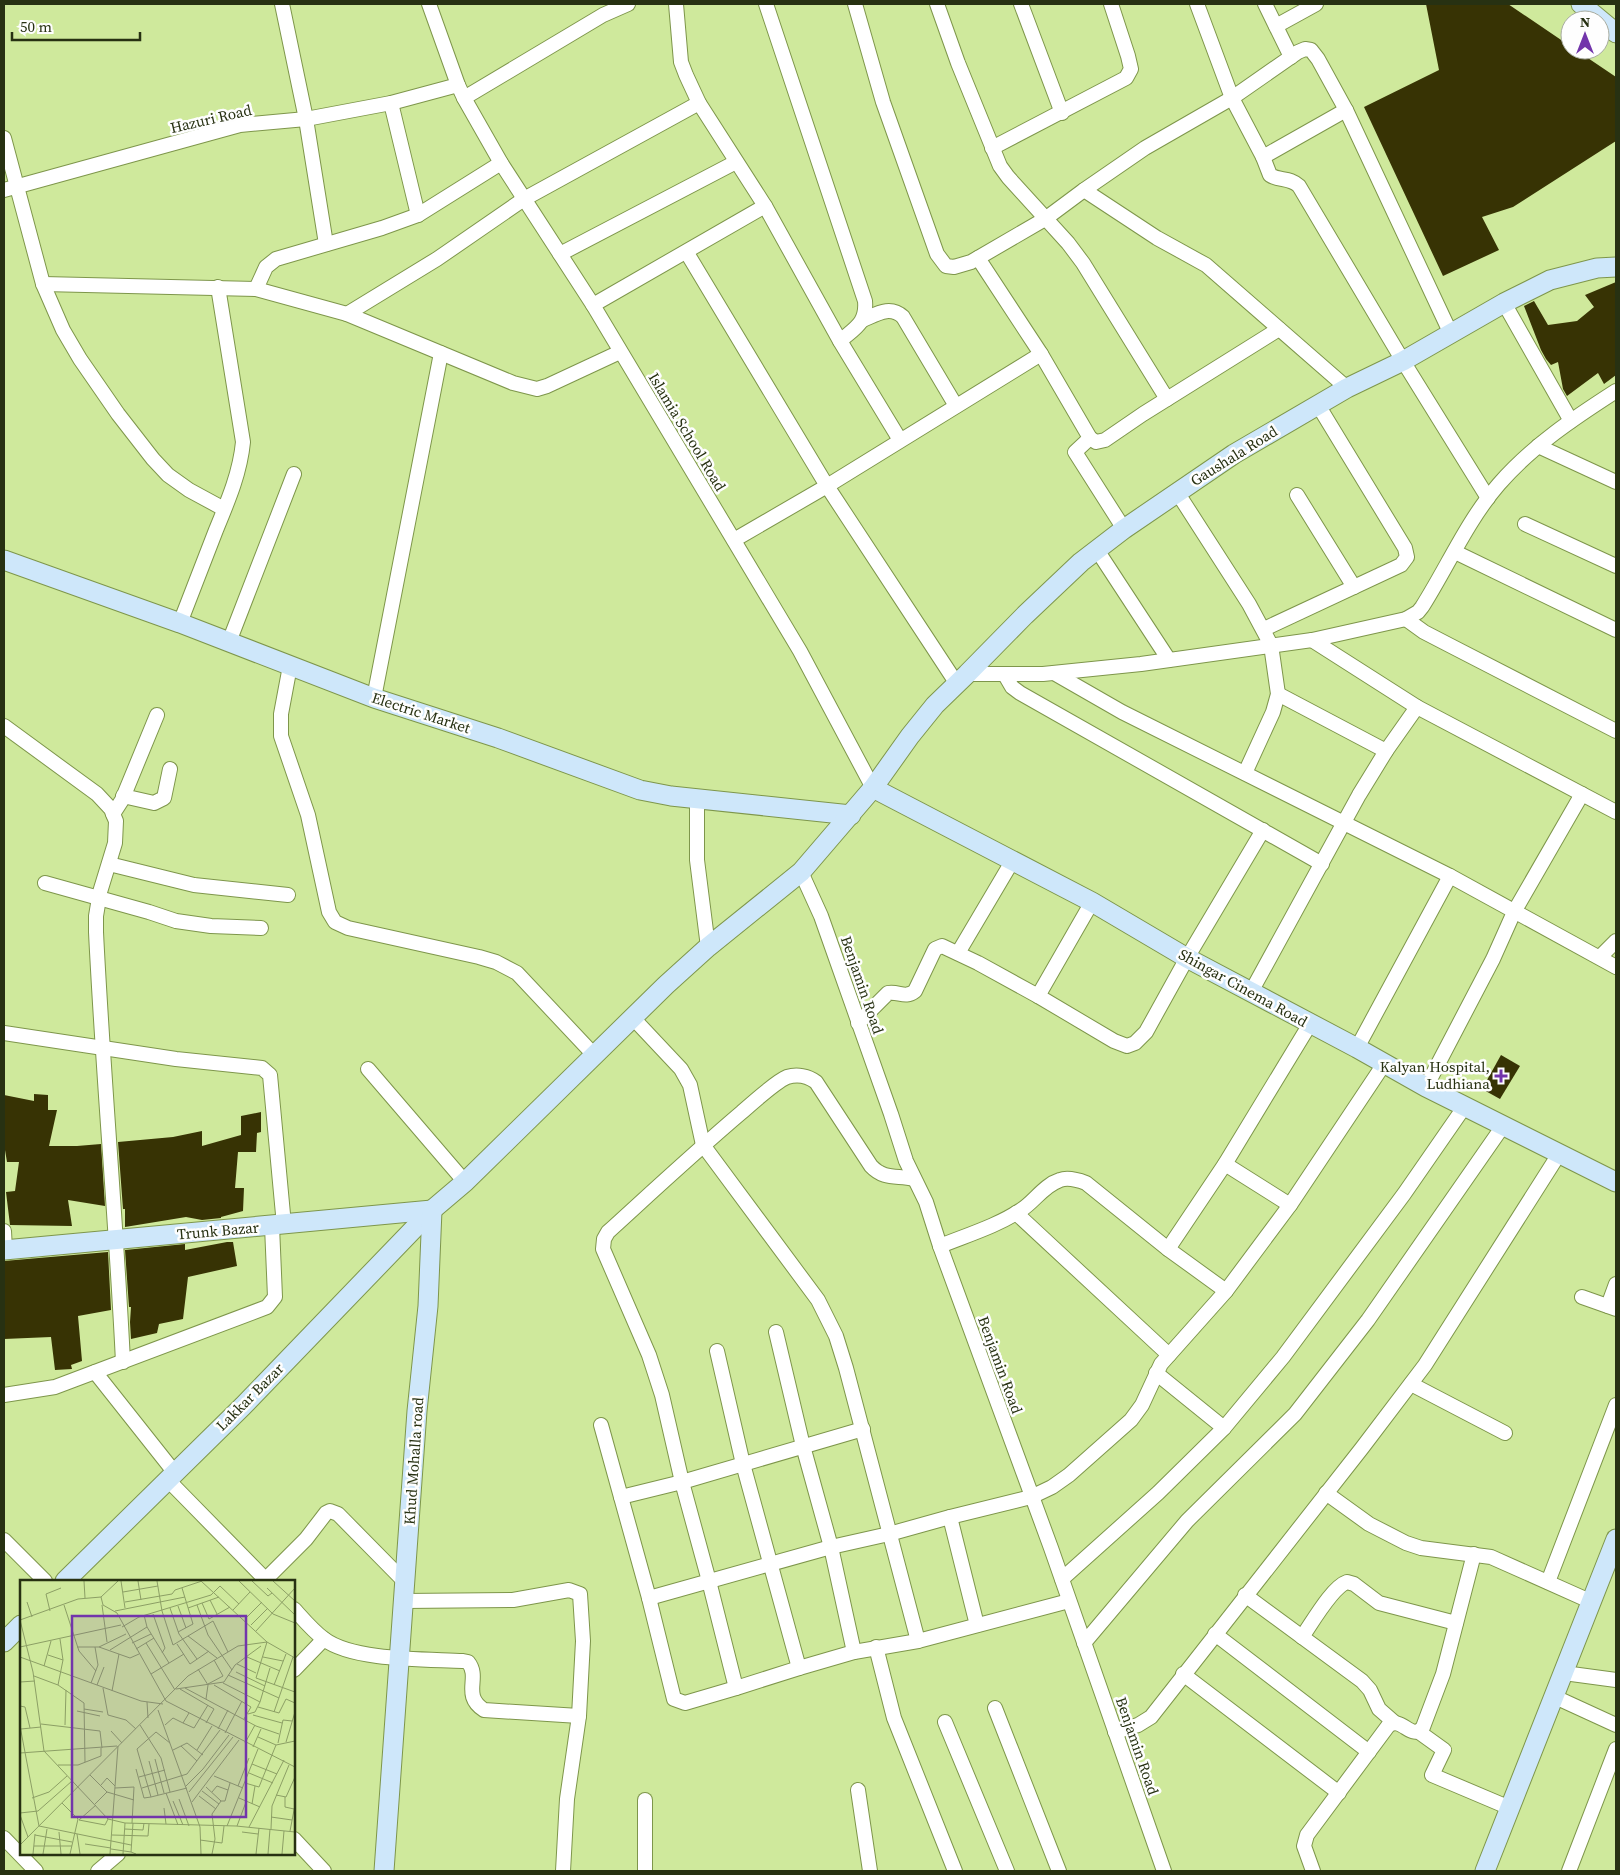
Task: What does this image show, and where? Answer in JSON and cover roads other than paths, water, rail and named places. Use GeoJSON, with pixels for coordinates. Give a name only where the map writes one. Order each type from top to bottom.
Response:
{"type":"FeatureCollection","features":[{"type":"Feature","properties":{"kind":"street"},"geometry":{"type":"LineString","coordinates":[[282,4],[306,119],[326,244]]}},
{"type":"Feature","properties":{"kind":"street","name":"Islamia School Road"},"geometry":{"type":"LineString","coordinates":[[429,4],[458,85],[501,164],[594,306],[734,540],[800,652],[873,788]]}},
{"type":"Feature","properties":{"kind":"street"},"geometry":{"type":"LineString","coordinates":[[464,98],[603,15],[628,4]]}},
{"type":"Feature","properties":{"kind":"street"},"geometry":{"type":"LineString","coordinates":[[676,4],[681,62],[699,103],[765,206],[840,341],[900,440]]}},
{"type":"Feature","properties":{"kind":"street"},"geometry":{"type":"LineString","coordinates":[[766,4],[863,292],[866,310],[863,320]]}},
{"type":"Feature","properties":{"kind":"street"},"geometry":{"type":"LineString","coordinates":[[854,4],[884,102],[940,260],[946,266],[954,267],[978,258],[1045,219],[1144,148],[1232,98],[1306,49],[1314,52],[1346,110],[1451,334]]}},
{"type":"Feature","properties":{"kind":"street"},"geometry":{"type":"LineString","coordinates":[[937,4],[958,63],[1000,166],[1068,243],[1083,263],[1167,399]]}},
{"type":"Feature","properties":{"kind":"street"},"geometry":{"type":"LineString","coordinates":[[1021,4],[1062,113]]}},
{"type":"Feature","properties":{"kind":"street"},"geometry":{"type":"LineString","coordinates":[[992,148],[1126,78],[1131,69],[1111,4]]}},
{"type":"Feature","properties":{"kind":"street"},"geometry":{"type":"LineString","coordinates":[[1197,4],[1232,98],[1270,175],[1279,179],[1294,181],[1299,186],[1403,361],[1488,498]]}},
{"type":"Feature","properties":{"kind":"street"},"geometry":{"type":"LineString","coordinates":[[1265,4],[1291,58]]}},
{"type":"Feature","properties":{"kind":"street"},"geometry":{"type":"LineString","coordinates":[[1276,26],[1316,4]]}},
{"type":"Feature","properties":{"kind":"street"},"geometry":{"type":"LineString","coordinates":[[1581,4],[1614,27]]}},
{"type":"Feature","properties":{"kind":"street","name":"Hazuri Road"},"geometry":{"type":"LineString","coordinates":[[11,189],[240,125],[306,119],[391,103],[458,85]]}},
{"type":"Feature","properties":{"kind":"street"},"geometry":{"type":"LineString","coordinates":[[391,103],[418,215]]}},
{"type":"Feature","properties":{"kind":"street"},"geometry":{"type":"LineString","coordinates":[[347,314],[437,260],[524,199],[699,103]]}},
{"type":"Feature","properties":{"kind":"street"},"geometry":{"type":"LineString","coordinates":[[1263,158],[1346,110]]}},
{"type":"Feature","properties":{"kind":"street"},"geometry":{"type":"LineString","coordinates":[[4,138],[11,189],[43,284],[63,330],[80,359],[118,414],[168,475],[224,509]]}},
{"type":"Feature","properties":{"kind":"street"},"geometry":{"type":"LineString","coordinates":[[560,254],[736,162]]}},
{"type":"Feature","properties":{"kind":"street"},"geometry":{"type":"LineString","coordinates":[[256,289],[266,267],[276,259],[382,228],[418,215],[501,164]]}},
{"type":"Feature","properties":{"kind":"street"},"geometry":{"type":"LineString","coordinates":[[1084,190],[1157,238],[1206,265],[1347,388]]}},
{"type":"Feature","properties":{"kind":"street"},"geometry":{"type":"LineString","coordinates":[[594,306],[765,206]]}},
{"type":"Feature","properties":{"kind":"street"},"geometry":{"type":"LineString","coordinates":[[687,253],[827,486],[962,679],[1054,673],[1169,660],[1312,640],[1406,619],[1418,612],[1422,607],[1463,535],[1488,498],[1522,460],[1571,420],[1616,391]]}},
{"type":"Feature","properties":{"kind":"street"},"geometry":{"type":"LineString","coordinates":[[978,258],[1041,354],[1090,438],[1096,442],[1105,440],[1279,329]]}},
{"type":"Feature","properties":{"kind":"street","name":"Gaushala Road"},"geometry":{"type":"LineString","coordinates":[[465,1182],[708,947],[801,872],[873,788],[935,705],[1024,615],[1081,562],[1124,529],[1234,454],[1347,388],[1403,361],[1504,303],[1550,280],[1597,268],[1616,267]]}},
{"type":"Feature","properties":{"kind":"street"},"geometry":{"type":"LineString","coordinates":[[43,284],[256,289],[347,314],[513,383],[537,389],[620,352]]}},
{"type":"Feature","properties":{"kind":"street"},"geometry":{"type":"LineString","coordinates":[[180,623],[240,465],[243,442],[218,287]]}},
{"type":"Feature","properties":{"kind":"street"},"geometry":{"type":"LineString","coordinates":[[1504,303],[1571,420]]}},
{"type":"Feature","properties":{"kind":"street"},"geometry":{"type":"LineString","coordinates":[[840,341],[863,320],[886,311],[898,312],[903,317],[956,406]]}},
{"type":"Feature","properties":{"kind":"street"},"geometry":{"type":"LineString","coordinates":[[374,698],[441,353]]}},
{"type":"Feature","properties":{"kind":"street"},"geometry":{"type":"LineString","coordinates":[[734,540],[827,486],[1041,354]]}},
{"type":"Feature","properties":{"kind":"street"},"geometry":{"type":"LineString","coordinates":[[1264,629],[1401,564],[1405,561],[1407,553],[1318,405]]}},
{"type":"Feature","properties":{"kind":"street"},"geometry":{"type":"LineString","coordinates":[[1090,438],[1075,452],[1124,529]]}},
{"type":"Feature","properties":{"kind":"street"},"geometry":{"type":"LineString","coordinates":[[1538,446],[1616,482]]}},
{"type":"Feature","properties":{"kind":"street"},"geometry":{"type":"LineString","coordinates":[[229,642],[294,474]]}},
{"type":"Feature","properties":{"kind":"street"},"geometry":{"type":"LineString","coordinates":[[1177,492],[1264,629],[1271,645],[1278,694],[1273,712],[1245,773]]}},
{"type":"Feature","properties":{"kind":"street"},"geometry":{"type":"LineString","coordinates":[[1297,495],[1354,587]]}},
{"type":"Feature","properties":{"kind":"street"},"geometry":{"type":"LineString","coordinates":[[1525,524],[1616,566]]}},
{"type":"Feature","properties":{"kind":"street"},"geometry":{"type":"LineString","coordinates":[[1097,550],[1169,660]]}},
{"type":"Feature","properties":{"kind":"street"},"geometry":{"type":"LineString","coordinates":[[1455,552],[1616,630]]}},
{"type":"Feature","properties":{"kind":"street","name":"Electric Market"},"geometry":{"type":"LineString","coordinates":[[4,560],[180,623],[374,698],[498,738],[640,790],[671,796],[851,815]]}},
{"type":"Feature","properties":{"kind":"street"},"geometry":{"type":"LineString","coordinates":[[1406,619],[1424,632],[1453,648],[1616,731]]}},
{"type":"Feature","properties":{"kind":"street"},"geometry":{"type":"LineString","coordinates":[[1312,640],[1417,707],[1616,812]]}},
{"type":"Feature","properties":{"kind":"street"},"geometry":{"type":"LineString","coordinates":[[290,666],[281,714],[280,736],[308,815],[329,912],[335,922],[348,928],[479,957],[507,967],[517,973],[595,1056]]}},
{"type":"Feature","properties":{"kind":"street"},"geometry":{"type":"LineString","coordinates":[[1054,673],[1122,712],[1450,876],[1616,967]]}},
{"type":"Feature","properties":{"kind":"street"},"geometry":{"type":"LineString","coordinates":[[1005,675],[1012,687],[1020,693],[1322,864]]}},
{"type":"Feature","properties":{"kind":"street"},"geometry":{"type":"LineString","coordinates":[[1278,694],[1386,751]]}},
{"type":"Feature","properties":{"kind":"street"},"geometry":{"type":"LineString","coordinates":[[1251,992],[1322,864],[1343,822],[1386,751],[1417,707]]}},
{"type":"Feature","properties":{"kind":"street"},"geometry":{"type":"LineString","coordinates":[[114,814],[157,715]]}},
{"type":"Feature","properties":{"kind":"street"},"geometry":{"type":"LineString","coordinates":[[4,726],[97,794],[110,808],[116,821],[115,843],[99,899],[96,932],[123,1362]]}},
{"type":"Feature","properties":{"kind":"street"},"geometry":{"type":"LineString","coordinates":[[123,796],[154,803],[164,798],[170,769]]}},
{"type":"Feature","properties":{"kind":"street","name":"Shingar Cinema Road"},"geometry":{"type":"LineString","coordinates":[[873,788],[1092,902],[1187,958],[1357,1048],[1426,1088],[1616,1182]]}},
{"type":"Feature","properties":{"kind":"street"},"geometry":{"type":"LineString","coordinates":[[1426,1088],[1493,958],[1514,912],[1582,794]]}},
{"type":"Feature","properties":{"kind":"street"},"geometry":{"type":"LineString","coordinates":[[697,798],[697,860],[708,947]]}},
{"type":"Feature","properties":{"kind":"street"},"geometry":{"type":"LineString","coordinates":[[858,1023],[888,993],[910,996],[915,992],[935,950],[942,946],[1038,996],[1114,1042],[1127,1046],[1135,1043],[1146,1032],[1187,958],[1263,830]]}},
{"type":"Feature","properties":{"kind":"street"},"geometry":{"type":"LineString","coordinates":[[958,953],[1013,860]]}},
{"type":"Feature","properties":{"kind":"street"},"geometry":{"type":"LineString","coordinates":[[109,864],[194,885],[288,896]]}},
{"type":"Feature","properties":{"kind":"street","name":"Benjamin Road"},"geometry":{"type":"LineString","coordinates":[[801,872],[820,916],[906,1161],[926,1202],[940,1246],[1062,1580],[1164,1871]]}},
{"type":"Feature","properties":{"kind":"street"},"geometry":{"type":"LineString","coordinates":[[1357,1048],[1450,876]]}},
{"type":"Feature","properties":{"kind":"street"},"geometry":{"type":"LineString","coordinates":[[45,883],[176,921],[212,926],[261,928]]}},
{"type":"Feature","properties":{"kind":"street"},"geometry":{"type":"LineString","coordinates":[[1038,996],[1092,902]]}},
{"type":"Feature","properties":{"kind":"street"},"geometry":{"type":"LineString","coordinates":[[1600,957],[1616,941]]}},
{"type":"Feature","properties":{"kind":"street"},"geometry":{"type":"LineString","coordinates":[[633,1018],[676,1062],[687,1077],[704,1145],[805,1281],[828,1317],[836,1336],[863,1429],[918,1640]]}},
{"type":"Feature","properties":{"kind":"street"},"geometry":{"type":"LineString","coordinates":[[1168,1248],[1225,1164],[1310,1024]]}},
{"type":"Feature","properties":{"kind":"street"},"geometry":{"type":"LineString","coordinates":[[4,1033],[266,1070],[270,1075],[278,1226],[275,1297],[267,1307],[55,1387],[4,1395]]}},
{"type":"Feature","properties":{"kind":"street"},"geometry":{"type":"LineString","coordinates":[[649,1598],[831,1547],[1031,1497],[1052,1487],[1069,1475],[1131,1420],[1142,1404],[1156,1373],[1169,1354],[1226,1291],[1290,1205],[1384,1064]]}},
{"type":"Feature","properties":{"kind":"street"},"geometry":{"type":"LineString","coordinates":[[368,1069],[465,1182],[432,1210]]}},
{"type":"Feature","properties":{"kind":"street"},"geometry":{"type":"LineString","coordinates":[[736,1688],[682,1482],[662,1395],[655,1372],[603,1249],[603,1244],[608,1232],[704,1145],[754,1102],[787,1077],[810,1077],[816,1082],[871,1166],[877,1172],[884,1176],[902,1176],[914,1179]]}},
{"type":"Feature","properties":{"kind":"street"},"geometry":{"type":"LineString","coordinates":[[1062,1580],[1158,1493],[1224,1428],[1289,1349],[1404,1194],[1465,1106]]}},
{"type":"Feature","properties":{"kind":"street"},"geometry":{"type":"LineString","coordinates":[[1084,1642],[1187,1521],[1295,1414],[1368,1320],[1503,1126]]}},
{"type":"Feature","properties":{"kind":"street"},"geometry":{"type":"LineString","coordinates":[[1115,1732],[1138,1725],[1151,1717],[1411,1384],[1559,1154]]}},
{"type":"Feature","properties":{"kind":"street"},"geometry":{"type":"LineString","coordinates":[[1225,1164],[1290,1205]]}},
{"type":"Feature","properties":{"kind":"street"},"geometry":{"type":"LineString","coordinates":[[940,1246],[1016,1213],[1052,1184],[1062,1179],[1075,1179],[1086,1183],[1226,1291]]}},
{"type":"Feature","properties":{"kind":"street","name":"Trunk Bazar"},"geometry":{"type":"LineString","coordinates":[[4,1250],[278,1226],[432,1210]]}},
{"type":"Feature","properties":{"kind":"street","name":"Lakkar Bazar"},"geometry":{"type":"LineString","coordinates":[[66,1580],[242,1406],[432,1210]]}},
{"type":"Feature","properties":{"kind":"street","name":"Khud Mohalla road"},"geometry":{"type":"LineString","coordinates":[[384,1871],[417,1411],[428,1306],[432,1210]]}},
{"type":"Feature","properties":{"kind":"street"},"geometry":{"type":"LineString","coordinates":[[1016,1213],[1169,1354]]}},
{"type":"Feature","properties":{"kind":"street"},"geometry":{"type":"LineString","coordinates":[[4,1231],[4,1250]]}},
{"type":"Feature","properties":{"kind":"street"},"geometry":{"type":"LineString","coordinates":[[1582,1297],[1612,1307],[1616,1284]]}},
{"type":"Feature","properties":{"kind":"street"},"geometry":{"type":"LineString","coordinates":[[776,1332],[803,1446],[831,1547],[854,1652]]}},
{"type":"Feature","properties":{"kind":"street"},"geometry":{"type":"LineString","coordinates":[[717,1351],[743,1464],[799,1668]]}},
{"type":"Feature","properties":{"kind":"street"},"geometry":{"type":"LineString","coordinates":[[95,1372],[171,1476],[266,1580],[306,1539],[326,1513],[330,1511],[338,1514],[405,1582]]}},
{"type":"Feature","properties":{"kind":"street"},"geometry":{"type":"LineString","coordinates":[[1156,1373],[1224,1428]]}},
{"type":"Feature","properties":{"kind":"street"},"geometry":{"type":"LineString","coordinates":[[1411,1384],[1505,1433]]}},
{"type":"Feature","properties":{"kind":"street"},"geometry":{"type":"LineString","coordinates":[[1548,1582],[1616,1404]]}},
{"type":"Feature","properties":{"kind":"street"},"geometry":{"type":"LineString","coordinates":[[601,1425],[649,1598],[674,1699],[677,1701],[685,1703],[854,1652],[918,1640],[1069,1601]]}},
{"type":"Feature","properties":{"kind":"street"},"geometry":{"type":"LineString","coordinates":[[621,1497],[682,1482],[863,1429]]}},
{"type":"Feature","properties":{"kind":"street"},"geometry":{"type":"LineString","coordinates":[[1326,1493],[1369,1524],[1406,1543],[1421,1548],[1491,1557],[1592,1602]]}},
{"type":"Feature","properties":{"kind":"street"},"geometry":{"type":"LineString","coordinates":[[950,1517],[976,1625]]}},
{"type":"Feature","properties":{"kind":"street"},"geometry":{"type":"LineString","coordinates":[[4,1540],[44,1580]]}},
{"type":"Feature","properties":{"kind":"street"},"geometry":{"type":"LineString","coordinates":[[1484,1871],[1615,1548]]}},
{"type":"Feature","properties":{"kind":"street"},"geometry":{"type":"LineString","coordinates":[[1419,1732],[1423,1727],[1443,1674],[1474,1554]]}},
{"type":"Feature","properties":{"kind":"street"},"geometry":{"type":"LineString","coordinates":[[1302,1637],[1339,1586],[1347,1582],[1354,1584],[1379,1603],[1456,1623]]}},
{"type":"Feature","properties":{"kind":"street"},"geometry":{"type":"LineString","coordinates":[[404,1601],[513,1600],[570,1590],[578,1592],[581,1598],[583,1641],[578,1716],[566,1799],[562,1871]]}},
{"type":"Feature","properties":{"kind":"street"},"geometry":{"type":"LineString","coordinates":[[1246,1595],[1362,1681],[1370,1690],[1379,1709],[1395,1723],[1413,1732],[1419,1732],[1444,1750],[1432,1776],[1510,1808]]}},
{"type":"Feature","properties":{"kind":"street"},"geometry":{"type":"LineString","coordinates":[[295,1610],[324,1639],[340,1648],[374,1656],[468,1662],[472,1671],[472,1695],[474,1702],[484,1710],[578,1716]]}},
{"type":"Feature","properties":{"kind":"street"},"geometry":{"type":"LineString","coordinates":[[4,1642],[20,1626]]}},
{"type":"Feature","properties":{"kind":"street"},"geometry":{"type":"LineString","coordinates":[[1215,1634],[1369,1752]]}},
{"type":"Feature","properties":{"kind":"street"},"geometry":{"type":"LineString","coordinates":[[295,1669],[324,1639]]}},
{"type":"Feature","properties":{"kind":"street"},"geometry":{"type":"LineString","coordinates":[[876,1647],[894,1718],[955,1871]]}},
{"type":"Feature","properties":{"kind":"street"},"geometry":{"type":"LineString","coordinates":[[1564,1673],[1616,1680]]}},
{"type":"Feature","properties":{"kind":"street"},"geometry":{"type":"LineString","coordinates":[[1183,1674],[1339,1793]]}},
{"type":"Feature","properties":{"kind":"street"},"geometry":{"type":"LineString","coordinates":[[1554,1697],[1616,1725]]}},
{"type":"Feature","properties":{"kind":"street"},"geometry":{"type":"LineString","coordinates":[[995,1708],[1059,1871]]}},
{"type":"Feature","properties":{"kind":"street"},"geometry":{"type":"LineString","coordinates":[[945,1722],[1007,1871]]}},
{"type":"Feature","properties":{"kind":"street"},"geometry":{"type":"LineString","coordinates":[[1313,1871],[1304,1846],[1307,1835],[1388,1726],[1395,1723]]}},
{"type":"Feature","properties":{"kind":"street"},"geometry":{"type":"LineString","coordinates":[[1569,1871],[1616,1749]]}},
{"type":"Feature","properties":{"kind":"street"},"geometry":{"type":"LineString","coordinates":[[858,1790],[870,1871]]}},
{"type":"Feature","properties":{"kind":"street"},"geometry":{"type":"LineString","coordinates":[[645,1800],[645,1871]]}},
{"type":"Feature","properties":{"kind":"street"},"geometry":{"type":"LineString","coordinates":[[4,1838],[20,1854]]}},
{"type":"Feature","properties":{"kind":"street"},"geometry":{"type":"LineString","coordinates":[[295,1840],[324,1871]]}},
{"type":"Feature","properties":{"kind":"street"},"geometry":{"type":"LineString","coordinates":[[20,1855],[36,1871]]}},
{"type":"Feature","properties":{"kind":"street"},"geometry":{"type":"LineString","coordinates":[[98,1871],[117,1855]]}},
{"type":"Feature","properties":{"kind":"place","name":"Kalyan Hospital, Ludhiana"},"geometry":{"type":"Point","coordinates":[1501,1076]}}]}
